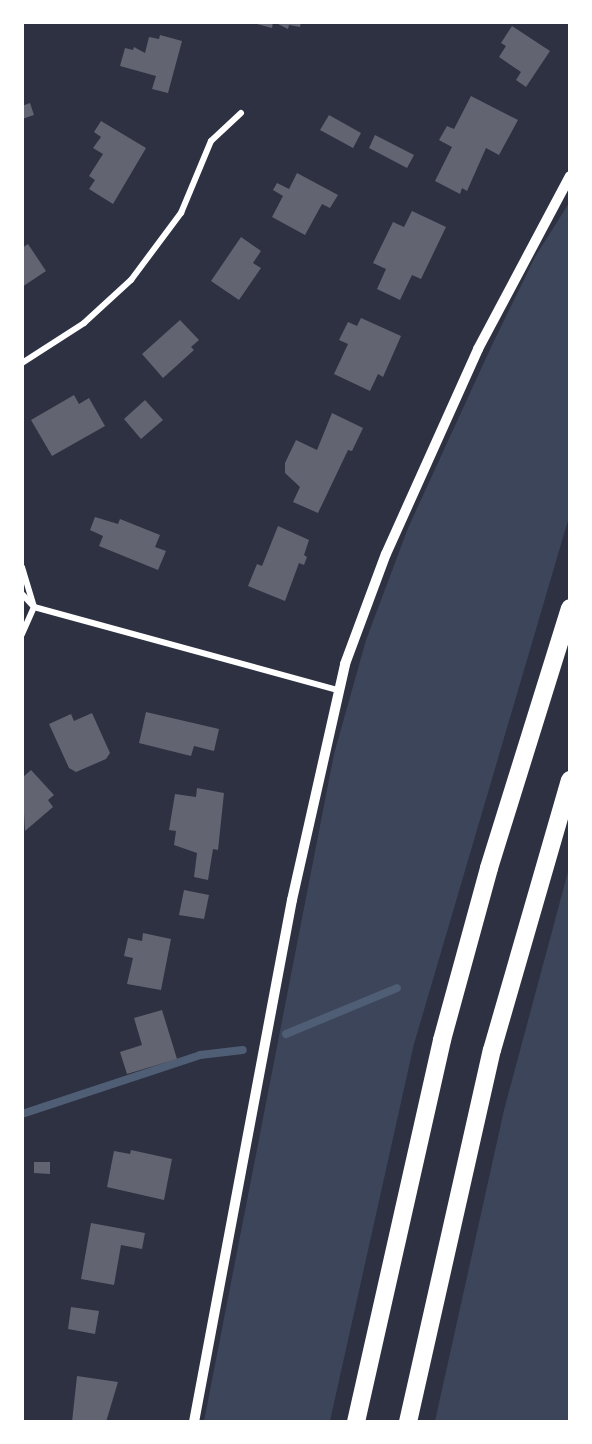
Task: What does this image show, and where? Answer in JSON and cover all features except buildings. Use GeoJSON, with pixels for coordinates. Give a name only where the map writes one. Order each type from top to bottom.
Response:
{"type":"FeatureCollection","features":[{"type":"Feature","properties":{"kind":"highway"},"geometry":{"type":"LineString","coordinates":[[356,1422],[442,1040],[492,858],[570,608]]}},
{"type":"Feature","properties":{"kind":"highway"},"geometry":{"type":"LineString","coordinates":[[408,1422],[492,1050],[570,780]]}},
{"type":"Feature","properties":{"kind":"street"},"geometry":{"type":"LineString","coordinates":[[22,363],[84,323],[130,280],[181,213],[211,141],[241,113]]}},
{"type":"Feature","properties":{"kind":"street"},"geometry":{"type":"LineString","coordinates":[[194,1422],[292,900],[338,690],[397,528],[492,319],[570,176]]}},
{"type":"Feature","properties":{"kind":"street"},"geometry":{"type":"LineString","coordinates":[[22,567],[34,607],[22,634]]}},
{"type":"Feature","properties":{"kind":"street"},"geometry":{"type":"LineString","coordinates":[[22,594],[34,607],[338,690]]}},
{"type":"Feature","properties":{"kind":"shaded area"},"geometry":{"type":"Polygon","coordinates":[[[569,203],[569,517],[414,1044],[330,1421],[204,1421],[334,754],[366,640],[408,528],[492,345],[535,257],[569,203]]]}},
{"type":"Feature","properties":{"kind":"shaded area"},"geometry":{"type":"Polygon","coordinates":[[[569,868],[569,1421],[435,1421],[504,1110],[569,868]]]}},
{"type":"Feature","properties":{"kind":"waterway"},"geometry":{"type":"LineString","coordinates":[[286,1034],[397,988]]}},
{"type":"Feature","properties":{"kind":"waterway"},"geometry":{"type":"LineString","coordinates":[[22,1114],[200,1055],[243,1050]]}}]}
